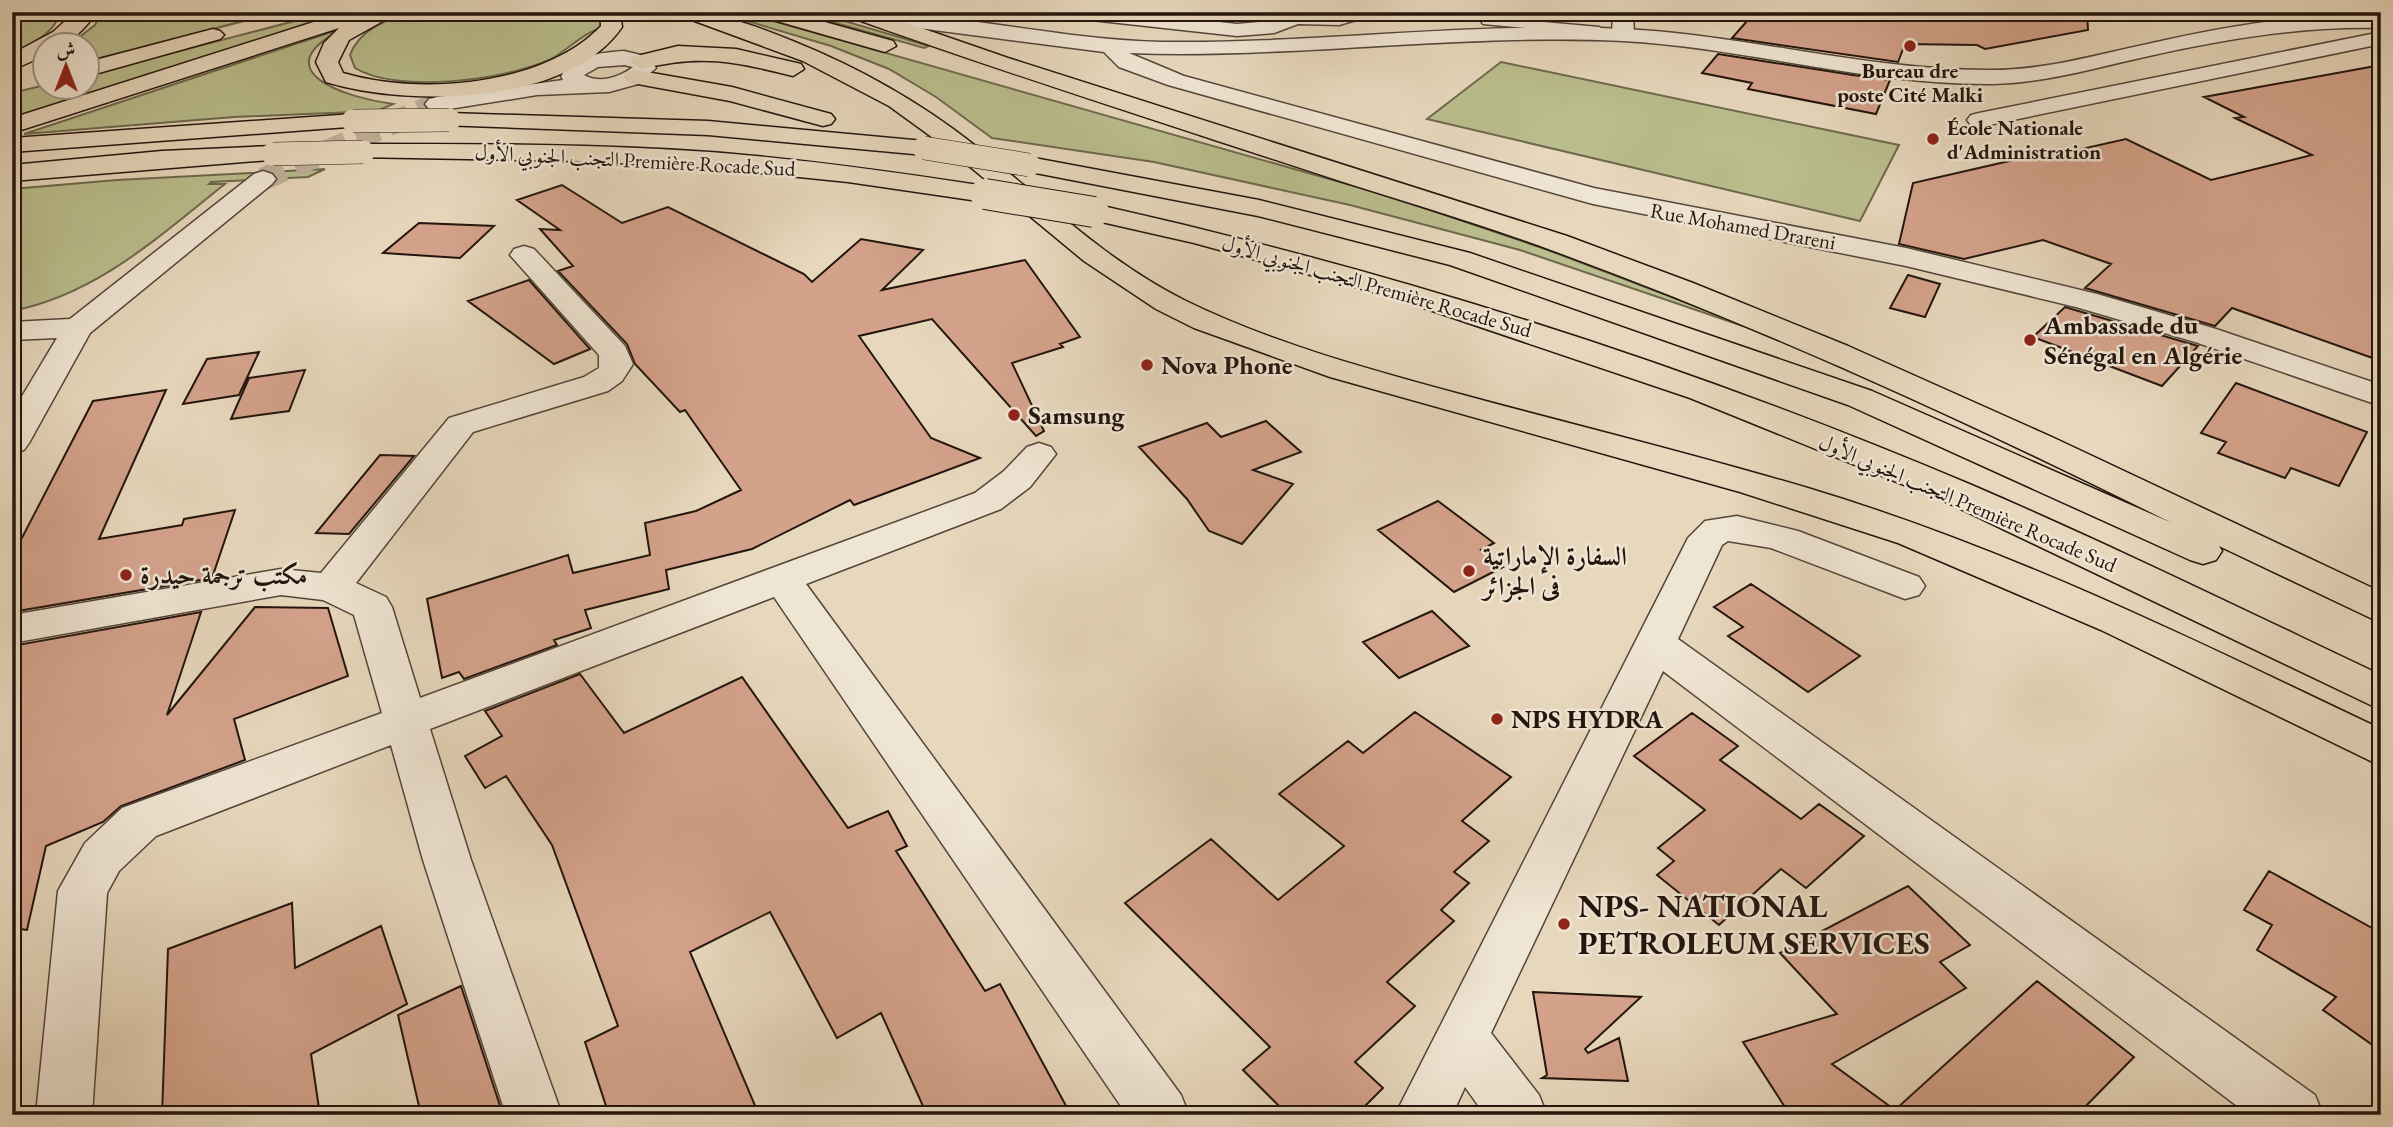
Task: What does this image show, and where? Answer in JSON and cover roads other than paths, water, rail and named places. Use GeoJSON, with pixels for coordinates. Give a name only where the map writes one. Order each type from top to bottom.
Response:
{"type":"FeatureCollection","features":[{"type":"Feature","properties":{"kind":"highway"},"geometry":{"type":"LineString","coordinates":[[66,32],[87,12]]}},
{"type":"Feature","properties":{"kind":"highway"},"geometry":{"type":"LineString","coordinates":[[183,12],[258,16]]}},
{"type":"Feature","properties":{"kind":"highway"},"geometry":{"type":"LineString","coordinates":[[12,126],[365,12]]}},
{"type":"Feature","properties":{"kind":"highway"},"geometry":{"type":"LineString","coordinates":[[389,12],[348,31],[332,44],[327,62],[334,77],[363,87],[396,91],[499,84],[578,71],[612,27],[610,12]]}},
{"type":"Feature","properties":{"kind":"highway"},"geometry":{"type":"LineString","coordinates":[[688,12],[818,57],[913,130]]}},
{"type":"Feature","properties":{"kind":"highway"},"geometry":{"type":"LineString","coordinates":[[766,12],[1376,182]]}},
{"type":"Feature","properties":{"kind":"highway"},"geometry":{"type":"LineString","coordinates":[[859,14],[1000,63],[1558,242],[1683,289],[1836,353],[2042,445],[2381,609]]}},
{"type":"Feature","properties":{"kind":"highway"},"geometry":{"type":"LineString","coordinates":[[102,65],[258,16]]}},
{"type":"Feature","properties":{"kind":"highway"},"geometry":{"type":"LineString","coordinates":[[12,63],[32,53]]}},
{"type":"Feature","properties":{"kind":"highway"},"geometry":{"type":"LineString","coordinates":[[638,70],[670,53],[734,56],[842,80],[1101,261],[1161,300],[1200,319],[1257,343],[1350,374],[1796,497],[1956,549],[2381,748]]}},
{"type":"Feature","properties":{"kind":"highway"},"geometry":{"type":"LineString","coordinates":[[638,70],[821,118],[913,130]]}},
{"type":"Feature","properties":{"kind":"highway","name":"التجنب الجنوبي الأول Première Rocade Sud"},"geometry":{"type":"LineString","coordinates":[[12,145],[208,128],[353,121],[449,120],[708,128],[913,130],[1019,157],[1259,208],[1460,259],[1860,398],[2381,630]]}},
{"type":"Feature","properties":{"kind":"highway","name":"التجنب الجنوبي الأول Première Rocade Sud"},"geometry":{"type":"LineString","coordinates":[[12,173],[162,159],[268,166],[363,152],[522,153],[709,160],[853,175],[1094,212],[1342,271],[1562,341],[1679,384],[1899,468],[2135,575],[2381,694]]}},
{"type":"Feature","properties":{"kind":"street"},"geometry":{"type":"LineString","coordinates":[[1073,12],[1237,30],[1274,27],[1292,15],[1339,19],[1363,12]]}},
{"type":"Feature","properties":{"kind":"street"},"geometry":{"type":"LineString","coordinates":[[859,14],[1117,47],[1221,48],[1623,27],[1883,69],[1995,77],[2047,72],[2327,16],[2381,22]]}},
{"type":"Feature","properties":{"kind":"street"},"geometry":{"type":"LineString","coordinates":[[1979,120],[2381,38]]}},
{"type":"Feature","properties":{"kind":"street","name":"Rue Mohamed Drareni"},"geometry":{"type":"LineString","coordinates":[[1117,47],[1115,53],[1124,63],[1147,72],[1261,101],[1543,183],[1697,219],[1906,257],[2088,301],[2294,363],[2381,396]]}},
{"type":"Feature","properties":{"kind":"street"},"geometry":{"type":"LineString","coordinates":[[499,84],[437,104],[537,88],[578,71],[613,84],[638,70]]}},
{"type":"Feature","properties":{"kind":"street"},"geometry":{"type":"LineString","coordinates":[[12,443],[78,328],[268,166]]}},
{"type":"Feature","properties":{"kind":"street"},"geometry":{"type":"LineString","coordinates":[[331,587],[461,425],[596,384],[611,374],[617,364],[614,353],[524,255]]}},
{"type":"Feature","properties":{"kind":"street"},"geometry":{"type":"LineString","coordinates":[[12,331],[78,328]]}},
{"type":"Feature","properties":{"kind":"street"},"geometry":{"type":"LineString","coordinates":[[64,1115],[83,891],[102,857],[139,822],[988,501],[1017,479],[1039,454]]}},
{"type":"Feature","properties":{"kind":"street"},"geometry":{"type":"LineString","coordinates":[[1423,1115],[1707,538],[1720,529],[1746,530],[1781,540],[1905,586]]}},
{"type":"Feature","properties":{"kind":"street"},"geometry":{"type":"LineString","coordinates":[[782,579],[1161,1115]]}},
{"type":"Feature","properties":{"kind":"street"},"geometry":{"type":"LineString","coordinates":[[12,629],[281,582],[331,587],[372,607],[447,860],[534,1115]]}},
{"type":"Feature","properties":{"kind":"street"},"geometry":{"type":"LineString","coordinates":[[1655,644],[2295,1115]]}},
{"type":"Feature","properties":{"kind":"street"},"geometry":{"type":"LineString","coordinates":[[1461,1036],[1518,1115]]}},
{"type":"Feature","properties":{"kind":"lane"},"geometry":{"type":"LineString","coordinates":[[1488,21],[1623,27]]}},
{"type":"Feature","properties":{"kind":"tunnel"},"geometry":{"type":"LineString","coordinates":[[263,179],[437,104]]}},
{"type":"Feature","properties":{"kind":"place","name":"Bureau dre poste Cité Malki"},"geometry":{"type":"Point","coordinates":[1910,46]}},
{"type":"Feature","properties":{"kind":"place","name":"École Nationale d'Administration"},"geometry":{"type":"Point","coordinates":[1933,139]}},
{"type":"Feature","properties":{"kind":"place","name":"Ambassade du Sénégal en Algérie"},"geometry":{"type":"Point","coordinates":[2030,340]}},
{"type":"Feature","properties":{"kind":"place","name":"Nova Phone"},"geometry":{"type":"Point","coordinates":[1147,365]}},
{"type":"Feature","properties":{"kind":"place","name":"Samsung"},"geometry":{"type":"Point","coordinates":[1014,415]}},
{"type":"Feature","properties":{"kind":"place","name":"السفارة الإماراتية فى الجزائر"},"geometry":{"type":"Point","coordinates":[1469,571]}},
{"type":"Feature","properties":{"kind":"place","name":"مكتب ترجمة حيدرة"},"geometry":{"type":"Point","coordinates":[126,575]}},
{"type":"Feature","properties":{"kind":"place","name":"NPS HYDRA"},"geometry":{"type":"Point","coordinates":[1497,719]}},
{"type":"Feature","properties":{"kind":"place","name":"NPS- NATIONAL PETROLEUM SERVICES"},"geometry":{"type":"Point","coordinates":[1564,924]}}]}
